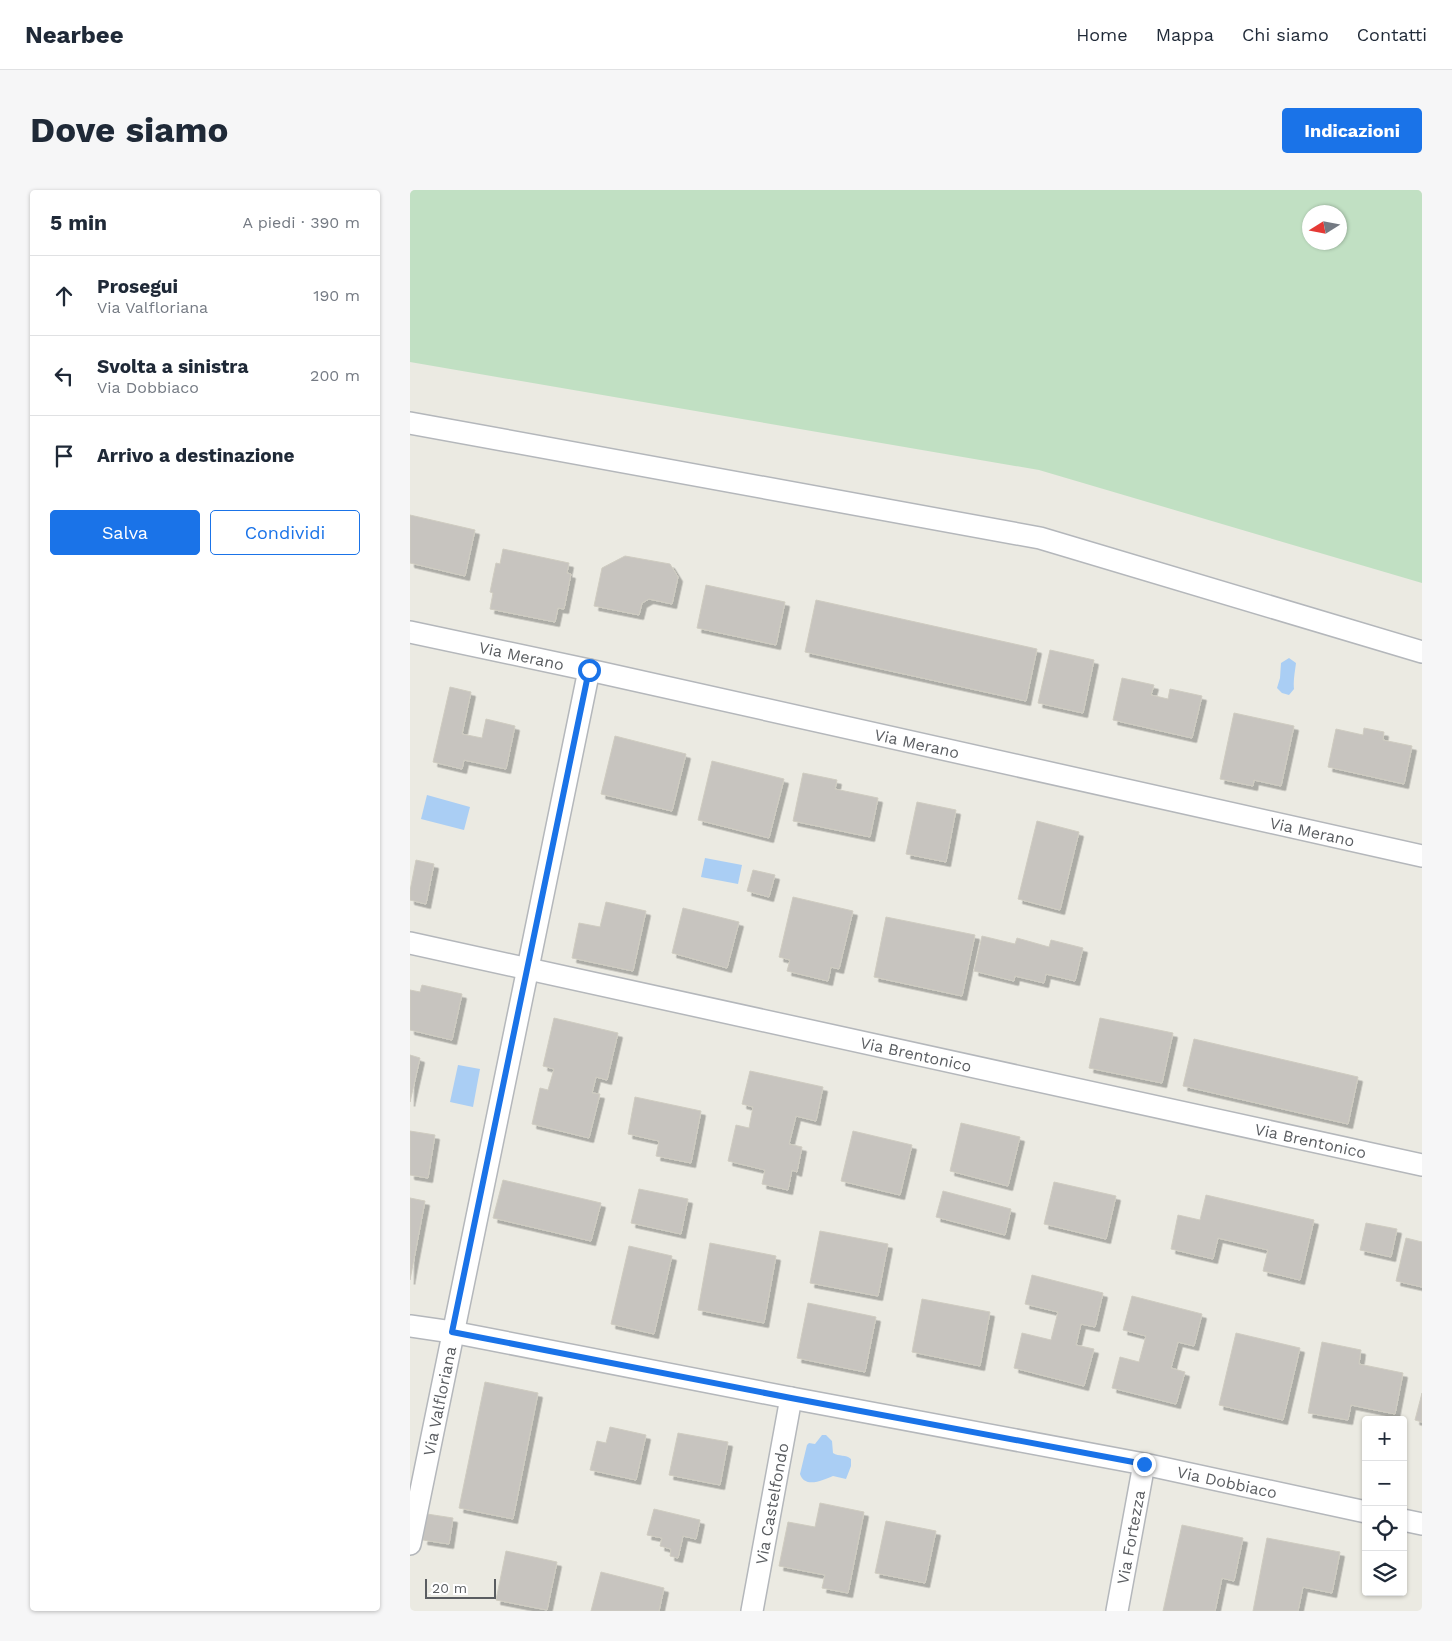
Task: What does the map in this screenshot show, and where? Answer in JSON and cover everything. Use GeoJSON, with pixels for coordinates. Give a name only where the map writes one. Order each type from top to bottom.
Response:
{"type":"FeatureCollection","features":[{"type":"Feature","properties":{"kind":"street"},"geometry":{"type":"LineString","coordinates":[[410,423],[1040,538],[1422,652]]}},
{"type":"Feature","properties":{"kind":"street","name":"Via Merano"},"geometry":{"type":"LineString","coordinates":[[410,632],[589,670],[1422,856]]}},
{"type":"Feature","properties":{"kind":"street","name":"Via Valfloriana"},"geometry":{"type":"LineString","coordinates":[[410,1544],[589,670]]}},
{"type":"Feature","properties":{"kind":"street","name":"Via Brentonico"},"geometry":{"type":"LineString","coordinates":[[410,943],[1422,1165]]}},
{"type":"Feature","properties":{"kind":"street","name":"Via Dobbiaco"},"geometry":{"type":"LineString","coordinates":[[410,1326],[452,1332],[1144,1464],[1362,1511]]}},
{"type":"Feature","properties":{"kind":"street","name":"Via Castelfondo"},"geometry":{"type":"LineString","coordinates":[[752,1611],[791,1398]]}},
{"type":"Feature","properties":{"kind":"street","name":"Via Fortezza"},"geometry":{"type":"LineString","coordinates":[[1117,1611],[1144,1464]]}},
{"type":"Feature","properties":{"kind":"street"},"geometry":{"type":"LineString","coordinates":[[1407,1521],[1422,1524]]}},
{"type":"Feature","properties":{"kind":"green space"},"geometry":{"type":"Polygon","coordinates":[[[410,190],[1422,190],[1422,583],[1039,470],[410,362],[410,190]]]}},
{"type":"Feature","properties":{"kind":"water"},"geometry":{"type":"Polygon","coordinates":[[[1289,658],[1296,663],[1294,689],[1289,695],[1282,693],[1277,688],[1281,663],[1289,658]]]}},
{"type":"Feature","properties":{"kind":"water"},"geometry":{"type":"Polygon","coordinates":[[[427,795],[470,807],[464,830],[421,819],[427,795]]]}},
{"type":"Feature","properties":{"kind":"water"},"geometry":{"type":"Polygon","coordinates":[[[705,858],[742,865],[738,884],[701,877],[705,858]]]}},
{"type":"Feature","properties":{"kind":"water"},"geometry":{"type":"Polygon","coordinates":[[[458,1065],[480,1069],[473,1107],[450,1102],[458,1065]]]}},
{"type":"Feature","properties":{"kind":"water"},"geometry":{"type":"Polygon","coordinates":[[[822,1435],[826,1435],[832,1441],[833,1453],[851,1459],[851,1466],[846,1479],[833,1476],[810,1482],[802,1479],[800,1474],[807,1445],[809,1443],[815,1444],[822,1435]]]}},
{"type":"Feature","properties":{"kind":"building"},"geometry":{"type":"Polygon","coordinates":[[[410,515],[475,530],[465,576],[410,563],[410,515]]]}},
{"type":"Feature","properties":{"kind":"building"},"geometry":{"type":"Polygon","coordinates":[[[503,549],[569,563],[567,573],[571,574],[564,609],[558,608],[555,622],[490,609],[493,593],[490,592],[496,563],[500,564],[503,549]]]}},
{"type":"Feature","properties":{"kind":"building"},"geometry":{"type":"Polygon","coordinates":[[[625,556],[670,564],[678,577],[672,604],[649,599],[642,603],[639,615],[594,606],[602,568],[625,556]]]}},
{"type":"Feature","properties":{"kind":"building"},"geometry":{"type":"Polygon","coordinates":[[[706,585],[785,602],[776,645],[697,628],[706,585]]]}},
{"type":"Feature","properties":{"kind":"building"},"geometry":{"type":"Polygon","coordinates":[[[816,600],[1037,649],[1026,701],[805,652],[816,600]]]}},
{"type":"Feature","properties":{"kind":"building"},"geometry":{"type":"Polygon","coordinates":[[[1050,650],[1094,660],[1083,713],[1038,703],[1050,650]]]}},
{"type":"Feature","properties":{"kind":"building"},"geometry":{"type":"Polygon","coordinates":[[[1122,678],[1154,685],[1151,695],[1168,699],[1170,689],[1202,696],[1192,738],[1113,720],[1122,678]]]}},
{"type":"Feature","properties":{"kind":"building"},"geometry":{"type":"Polygon","coordinates":[[[450,687],[471,692],[462,734],[482,738],[486,719],[515,726],[506,769],[464,760],[462,769],[433,762],[450,687]]]}},
{"type":"Feature","properties":{"kind":"building"},"geometry":{"type":"Polygon","coordinates":[[[1234,713],[1294,726],[1281,786],[1254,780],[1253,786],[1220,779],[1234,713]]]}},
{"type":"Feature","properties":{"kind":"building"},"geometry":{"type":"Polygon","coordinates":[[[1364,728],[1384,732],[1383,740],[1412,746],[1404,784],[1328,767],[1336,729],[1363,735],[1364,728]]]}},
{"type":"Feature","properties":{"kind":"building"},"geometry":{"type":"Polygon","coordinates":[[[615,736],[686,754],[672,811],[601,794],[615,736]]]}},
{"type":"Feature","properties":{"kind":"building"},"geometry":{"type":"Polygon","coordinates":[[[712,761],[784,779],[769,838],[698,820],[712,761]]]}},
{"type":"Feature","properties":{"kind":"building"},"geometry":{"type":"Polygon","coordinates":[[[803,773],[837,780],[835,789],[878,798],[870,837],[793,821],[803,773]]]}},
{"type":"Feature","properties":{"kind":"building"},"geometry":{"type":"Polygon","coordinates":[[[917,802],[956,810],[946,862],[906,854],[917,802]]]}},
{"type":"Feature","properties":{"kind":"building"},"geometry":{"type":"Polygon","coordinates":[[[1037,821],[1079,832],[1060,910],[1018,899],[1037,821]]]}},
{"type":"Feature","properties":{"kind":"building"},"geometry":{"type":"Polygon","coordinates":[[[416,860],[434,864],[426,904],[410,900],[416,860]]]}},
{"type":"Feature","properties":{"kind":"building"},"geometry":{"type":"Polygon","coordinates":[[[753,870],[775,875],[769,897],[747,891],[753,870]]]}},
{"type":"Feature","properties":{"kind":"building"},"geometry":{"type":"Polygon","coordinates":[[[793,897],[853,911],[839,969],[831,967],[828,981],[787,971],[790,960],[779,957],[793,897]]]}},
{"type":"Feature","properties":{"kind":"building"},"geometry":{"type":"Polygon","coordinates":[[[606,902],[646,911],[633,971],[572,958],[579,923],[600,927],[606,902]]]}},
{"type":"Feature","properties":{"kind":"building"},"geometry":{"type":"Polygon","coordinates":[[[683,908],[739,922],[727,968],[672,953],[683,908]]]}},
{"type":"Feature","properties":{"kind":"building"},"geometry":{"type":"Polygon","coordinates":[[[886,917],[975,935],[962,996],[874,977],[886,917]]]}},
{"type":"Feature","properties":{"kind":"building"},"geometry":{"type":"Polygon","coordinates":[[[982,936],[1015,944],[1017,938],[1049,947],[1051,940],[1083,948],[1075,981],[1046,974],[1044,983],[1015,976],[1014,981],[974,971],[982,936]]]}},
{"type":"Feature","properties":{"kind":"building"},"geometry":{"type":"Polygon","coordinates":[[[422,985],[462,994],[452,1040],[410,1030],[410,990],[420,992],[422,985]]]}},
{"type":"Feature","properties":{"kind":"building"},"geometry":{"type":"Polygon","coordinates":[[[554,1018],[618,1033],[607,1080],[596,1077],[592,1093],[600,1094],[589,1138],[532,1124],[540,1088],[548,1090],[554,1069],[543,1066],[554,1018]]]}},
{"type":"Feature","properties":{"kind":"building"},"geometry":{"type":"Polygon","coordinates":[[[1100,1018],[1173,1033],[1162,1083],[1089,1068],[1100,1018]]]}},
{"type":"Feature","properties":{"kind":"building"},"geometry":{"type":"Polygon","coordinates":[[[1194,1039],[1358,1077],[1348,1124],[1183,1086],[1194,1039]]]}},
{"type":"Feature","properties":{"kind":"building"},"geometry":{"type":"Polygon","coordinates":[[[410,1055],[420,1058],[410,1102],[410,1055]]]}},
{"type":"Feature","properties":{"kind":"building"},"geometry":{"type":"Polygon","coordinates":[[[750,1071],[823,1087],[816,1121],[796,1116],[789,1144],[802,1147],[797,1172],[792,1170],[788,1190],[762,1184],[765,1170],[728,1161],[736,1125],[749,1128],[753,1107],[742,1104],[750,1071]]]}},
{"type":"Feature","properties":{"kind":"building"},"geometry":{"type":"Polygon","coordinates":[[[635,1097],[701,1111],[691,1163],[656,1156],[659,1141],[628,1134],[635,1097]]]}},
{"type":"Feature","properties":{"kind":"building"},"geometry":{"type":"Polygon","coordinates":[[[961,1123],[1020,1137],[1008,1186],[950,1171],[961,1123]]]}},
{"type":"Feature","properties":{"kind":"building"},"geometry":{"type":"Polygon","coordinates":[[[410,1131],[435,1135],[428,1178],[410,1175],[410,1131]]]}},
{"type":"Feature","properties":{"kind":"building"},"geometry":{"type":"Polygon","coordinates":[[[853,1131],[912,1145],[900,1195],[841,1181],[853,1131]]]}},
{"type":"Feature","properties":{"kind":"building"},"geometry":{"type":"Polygon","coordinates":[[[503,1180],[601,1203],[591,1241],[493,1218],[503,1180]]]}},
{"type":"Feature","properties":{"kind":"building"},"geometry":{"type":"Polygon","coordinates":[[[1054,1182],[1116,1196],[1106,1239],[1044,1224],[1054,1182]]]}},
{"type":"Feature","properties":{"kind":"building"},"geometry":{"type":"Polygon","coordinates":[[[639,1189],[688,1199],[681,1234],[631,1223],[639,1189]]]}},
{"type":"Feature","properties":{"kind":"building"},"geometry":{"type":"Polygon","coordinates":[[[943,1191],[1011,1209],[1005,1235],[936,1217],[943,1191]]]}},
{"type":"Feature","properties":{"kind":"building"},"geometry":{"type":"Polygon","coordinates":[[[1206,1195],[1314,1220],[1300,1280],[1263,1271],[1268,1250],[1218,1238],[1213,1259],[1171,1249],[1178,1215],[1200,1220],[1206,1195]]]}},
{"type":"Feature","properties":{"kind":"building"},"geometry":{"type":"Polygon","coordinates":[[[410,1198],[425,1201],[410,1280],[410,1198]]]}},
{"type":"Feature","properties":{"kind":"building"},"geometry":{"type":"Polygon","coordinates":[[[1366,1223],[1397,1229],[1391,1257],[1360,1250],[1366,1223]]]}},
{"type":"Feature","properties":{"kind":"building"},"geometry":{"type":"Polygon","coordinates":[[[820,1231],[888,1244],[878,1296],[810,1283],[820,1231]]]}},
{"type":"Feature","properties":{"kind":"building"},"geometry":{"type":"Polygon","coordinates":[[[1406,1238],[1422,1242],[1422,1287],[1396,1281],[1406,1238]]]}},
{"type":"Feature","properties":{"kind":"building"},"geometry":{"type":"Polygon","coordinates":[[[710,1243],[776,1256],[764,1323],[698,1310],[710,1243]]]}},
{"type":"Feature","properties":{"kind":"building"},"geometry":{"type":"Polygon","coordinates":[[[629,1246],[672,1256],[654,1334],[611,1324],[629,1246]]]}},
{"type":"Feature","properties":{"kind":"building"},"geometry":{"type":"Polygon","coordinates":[[[1032,1275],[1103,1293],[1095,1327],[1081,1324],[1076,1345],[1094,1349],[1084,1386],[1014,1368],[1022,1333],[1051,1340],[1058,1312],[1025,1304],[1032,1275]]]}},
{"type":"Feature","properties":{"kind":"building"},"geometry":{"type":"Polygon","coordinates":[[[1132,1296],[1202,1314],[1194,1346],[1178,1342],[1171,1368],[1185,1372],[1176,1404],[1112,1388],[1120,1357],[1139,1362],[1146,1336],[1123,1330],[1132,1296]]]}},
{"type":"Feature","properties":{"kind":"building"},"geometry":{"type":"Polygon","coordinates":[[[922,1299],[990,1312],[980,1366],[912,1352],[922,1299]]]}},
{"type":"Feature","properties":{"kind":"building"},"geometry":{"type":"Polygon","coordinates":[[[808,1303],[876,1317],[865,1372],[797,1358],[808,1303]]]}},
{"type":"Feature","properties":{"kind":"building"},"geometry":{"type":"Polygon","coordinates":[[[1236,1333],[1300,1348],[1283,1420],[1219,1405],[1236,1333]]]}},
{"type":"Feature","properties":{"kind":"building"},"geometry":{"type":"Polygon","coordinates":[[[1322,1342],[1361,1350],[1359,1364],[1403,1373],[1395,1414],[1351,1405],[1348,1420],[1308,1413],[1322,1342]]]}},
{"type":"Feature","properties":{"kind":"building"},"geometry":{"type":"Polygon","coordinates":[[[485,1382],[538,1393],[513,1519],[459,1508],[485,1382]]]}},
{"type":"Feature","properties":{"kind":"building"},"geometry":{"type":"Polygon","coordinates":[[[1422,1393],[1422,1422],[1415,1420],[1422,1393]]]}},
{"type":"Feature","properties":{"kind":"building"},"geometry":{"type":"Polygon","coordinates":[[[610,1427],[646,1435],[636,1480],[590,1470],[597,1441],[606,1443],[610,1427]]]}},
{"type":"Feature","properties":{"kind":"building"},"geometry":{"type":"Polygon","coordinates":[[[678,1433],[728,1442],[720,1485],[669,1475],[678,1433]]]}},
{"type":"Feature","properties":{"kind":"building"},"geometry":{"type":"Polygon","coordinates":[[[820,1503],[864,1512],[848,1593],[822,1588],[825,1575],[779,1566],[788,1522],[815,1527],[820,1503]]]}},
{"type":"Feature","properties":{"kind":"building"},"geometry":{"type":"Polygon","coordinates":[[[654,1509],[700,1520],[696,1539],[683,1536],[678,1558],[670,1556],[671,1549],[660,1546],[662,1538],[647,1535],[654,1509]]]}},
{"type":"Feature","properties":{"kind":"building"},"geometry":{"type":"Polygon","coordinates":[[[427,1514],[453,1518],[449,1544],[423,1540],[427,1514]]]}},
{"type":"Feature","properties":{"kind":"building"},"geometry":{"type":"Polygon","coordinates":[[[886,1521],[936,1531],[925,1583],[875,1573],[886,1521]]]}},
{"type":"Feature","properties":{"kind":"building"},"geometry":{"type":"Polygon","coordinates":[[[1182,1525],[1243,1538],[1234,1581],[1222,1578],[1215,1611],[1163,1611],[1182,1525]]]}},
{"type":"Feature","properties":{"kind":"building"},"geometry":{"type":"Polygon","coordinates":[[[1267,1538],[1340,1552],[1332,1593],[1303,1587],[1298,1611],[1253,1611],[1267,1538]]]}},
{"type":"Feature","properties":{"kind":"building"},"geometry":{"type":"Polygon","coordinates":[[[506,1551],[557,1562],[547,1610],[496,1600],[506,1551]]]}},
{"type":"Feature","properties":{"kind":"building"},"geometry":{"type":"Polygon","coordinates":[[[601,1572],[664,1588],[659,1611],[591,1611],[601,1572]]]}},
{"type":"Feature","properties":{"kind":"route"},"geometry":{"type":"LineString","coordinates":[[589,670],[452,1332],[1144,1464]]}}]}
